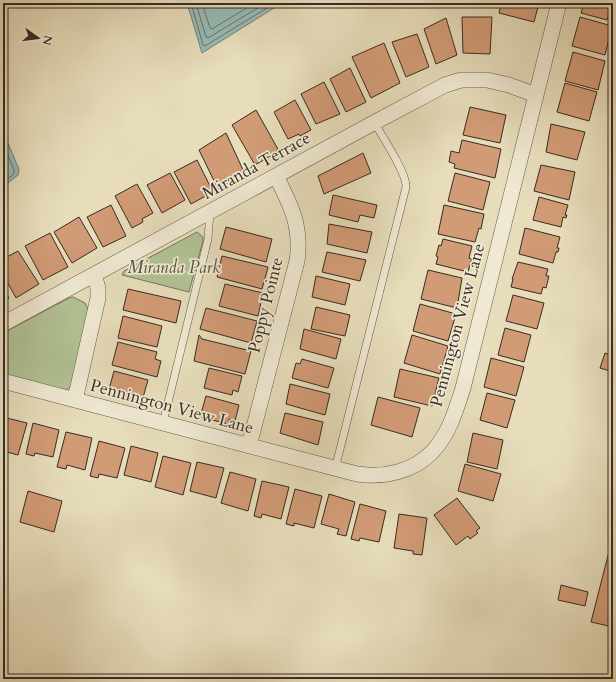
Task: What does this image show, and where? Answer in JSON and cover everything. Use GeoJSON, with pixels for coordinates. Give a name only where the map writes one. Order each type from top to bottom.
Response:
{"type":"FeatureCollection","features":[{"type":"Feature","properties":{"kind":"street","name":"Pennington View Lane"},"geometry":{"type":"LineString","coordinates":[[3,381],[335,469],[365,475],[386,474],[402,471],[415,465],[433,452],[447,430],[459,399],[470,361],[559,3]]}},
{"type":"Feature","properties":{"kind":"street","name":"Miranda Terrace"},"geometry":{"type":"LineString","coordinates":[[3,324],[374,122],[445,85],[461,80],[496,82],[522,89],[536,95]]}},
{"type":"Feature","properties":{"kind":"street","name":"Poppy Pointe"},"geometry":{"type":"LineString","coordinates":[[249,446],[299,249],[295,218],[276,176]]}},
{"type":"Feature","properties":{"kind":"street"},"geometry":{"type":"LineString","coordinates":[[75,400],[98,298],[98,288],[94,275]]}},
{"type":"Feature","properties":{"kind":"lane"},"geometry":{"type":"LineString","coordinates":[[335,469],[406,187],[406,182],[402,172],[374,122]]}},
{"type":"Feature","properties":{"kind":"lane"},"geometry":{"type":"LineString","coordinates":[[163,423],[208,239],[210,212]]}},
{"type":"Feature","properties":{"kind":"green space","name":"Miranda Park"},"geometry":{"type":"Polygon","coordinates":[[[197,232],[203,237],[203,241],[189,292],[122,275],[124,271],[197,232]]]}},
{"type":"Feature","properties":{"kind":"green space"},"geometry":{"type":"Polygon","coordinates":[[[73,297],[85,303],[89,311],[72,385],[66,390],[3,380],[3,333],[73,297]]]}},
{"type":"Feature","properties":{"kind":"water"},"geometry":{"type":"Polygon","coordinates":[[[187,3],[282,3],[202,53],[187,3]]]}},
{"type":"Feature","properties":{"kind":"water"},"geometry":{"type":"Polygon","coordinates":[[[3,138],[7,141],[19,169],[18,175],[3,187],[3,138]]]}},
{"type":"Feature","properties":{"kind":"building"},"geometry":{"type":"Polygon","coordinates":[[[501,3],[539,3],[534,22],[499,13],[501,3]]]}},
{"type":"Feature","properties":{"kind":"building"},"geometry":{"type":"Polygon","coordinates":[[[584,3],[612,3],[607,20],[581,13],[584,3]]]}},
{"type":"Feature","properties":{"kind":"building"},"geometry":{"type":"Polygon","coordinates":[[[462,17],[492,17],[490,54],[463,53],[462,17]]]}},
{"type":"Feature","properties":{"kind":"building"},"geometry":{"type":"Polygon","coordinates":[[[580,17],[612,26],[605,55],[572,46],[580,17]]]}},
{"type":"Feature","properties":{"kind":"building"},"geometry":{"type":"Polygon","coordinates":[[[446,18],[457,55],[436,64],[424,29],[446,18]]]}},
{"type":"Feature","properties":{"kind":"building"},"geometry":{"type":"Polygon","coordinates":[[[417,34],[429,67],[406,77],[392,42],[417,34]]]}},
{"type":"Feature","properties":{"kind":"building"},"geometry":{"type":"Polygon","coordinates":[[[384,43],[400,83],[371,98],[352,57],[384,43]]]}},
{"type":"Feature","properties":{"kind":"building"},"geometry":{"type":"Polygon","coordinates":[[[573,52],[605,61],[598,90],[565,81],[573,52]]]}},
{"type":"Feature","properties":{"kind":"building"},"geometry":{"type":"Polygon","coordinates":[[[350,68],[366,102],[346,112],[330,79],[350,68]]]}},
{"type":"Feature","properties":{"kind":"building"},"geometry":{"type":"Polygon","coordinates":[[[324,82],[340,114],[316,124],[301,94],[324,82]]]}},
{"type":"Feature","properties":{"kind":"building"},"geometry":{"type":"Polygon","coordinates":[[[565,83],[597,92],[589,121],[557,112],[565,83]]]}},
{"type":"Feature","properties":{"kind":"building"},"geometry":{"type":"Polygon","coordinates":[[[295,100],[311,130],[300,136],[299,134],[288,139],[274,112],[295,100]]]}},
{"type":"Feature","properties":{"kind":"building"},"geometry":{"type":"Polygon","coordinates":[[[470,107],[506,115],[500,143],[463,135],[470,107]]]}},
{"type":"Feature","properties":{"kind":"building"},"geometry":{"type":"Polygon","coordinates":[[[256,110],[279,151],[255,165],[232,125],[256,110]]]}},
{"type":"Feature","properties":{"kind":"building"},"geometry":{"type":"Polygon","coordinates":[[[551,124],[585,132],[577,160],[546,152],[551,124]]]}},
{"type":"Feature","properties":{"kind":"building"},"geometry":{"type":"Polygon","coordinates":[[[226,133],[244,172],[218,189],[199,150],[226,133]]]}},
{"type":"Feature","properties":{"kind":"building"},"geometry":{"type":"Polygon","coordinates":[[[462,140],[501,149],[495,178],[454,168],[455,164],[449,162],[451,151],[459,153],[462,140]]]}},
{"type":"Feature","properties":{"kind":"building"},"geometry":{"type":"Polygon","coordinates":[[[363,153],[371,173],[324,194],[318,176],[363,153]]]}},
{"type":"Feature","properties":{"kind":"building"},"geometry":{"type":"Polygon","coordinates":[[[197,160],[213,192],[191,204],[174,172],[197,160]]]}},
{"type":"Feature","properties":{"kind":"building"},"geometry":{"type":"Polygon","coordinates":[[[541,165],[575,172],[569,200],[534,191],[541,165]]]}},
{"type":"Feature","properties":{"kind":"building"},"geometry":{"type":"Polygon","coordinates":[[[170,173],[185,200],[162,213],[147,185],[170,173]]]}},
{"type":"Feature","properties":{"kind":"building"},"geometry":{"type":"Polygon","coordinates":[[[455,173],[490,182],[483,210],[448,201],[455,173]]]}},
{"type":"Feature","properties":{"kind":"building"},"geometry":{"type":"Polygon","coordinates":[[[137,184],[153,213],[142,219],[143,222],[132,228],[115,196],[137,184]]]}},
{"type":"Feature","properties":{"kind":"building"},"geometry":{"type":"Polygon","coordinates":[[[333,195],[377,205],[374,218],[360,215],[358,222],[329,215],[333,195]]]}},
{"type":"Feature","properties":{"kind":"building"},"geometry":{"type":"Polygon","coordinates":[[[539,197],[568,205],[565,215],[567,215],[566,218],[563,217],[561,227],[533,220],[539,197]]]}},
{"type":"Feature","properties":{"kind":"building"},"geometry":{"type":"Polygon","coordinates":[[[111,205],[126,236],[103,247],[87,217],[111,205]]]}},
{"type":"Feature","properties":{"kind":"building"},"geometry":{"type":"Polygon","coordinates":[[[444,205],[484,214],[481,229],[479,228],[475,242],[438,234],[444,205]]]}},
{"type":"Feature","properties":{"kind":"building"},"geometry":{"type":"Polygon","coordinates":[[[79,217],[97,248],[72,263],[54,232],[79,217]]]}},
{"type":"Feature","properties":{"kind":"building"},"geometry":{"type":"Polygon","coordinates":[[[329,224],[372,232],[367,253],[327,244],[329,224]]]}},
{"type":"Feature","properties":{"kind":"building"},"geometry":{"type":"Polygon","coordinates":[[[226,227],[272,239],[266,262],[220,249],[226,227]]]}},
{"type":"Feature","properties":{"kind":"building"},"geometry":{"type":"Polygon","coordinates":[[[525,228],[560,237],[557,248],[559,248],[558,252],[556,252],[553,263],[519,254],[525,228]]]}},
{"type":"Feature","properties":{"kind":"building"},"geometry":{"type":"Polygon","coordinates":[[[50,233],[68,267],[43,280],[25,246],[50,233]]]}},
{"type":"Feature","properties":{"kind":"building"},"geometry":{"type":"Polygon","coordinates":[[[443,239],[472,246],[469,258],[472,259],[468,272],[436,264],[438,257],[436,256],[439,245],[441,246],[443,239]]]}},
{"type":"Feature","properties":{"kind":"building"},"geometry":{"type":"Polygon","coordinates":[[[18,251],[39,284],[16,298],[3,274],[3,259],[18,251]]]}},
{"type":"Feature","properties":{"kind":"building"},"geometry":{"type":"Polygon","coordinates":[[[327,252],[366,260],[360,281],[322,272],[327,252]]]}},
{"type":"Feature","properties":{"kind":"building"},"geometry":{"type":"Polygon","coordinates":[[[222,256],[268,267],[262,289],[217,277],[222,256]]]}},
{"type":"Feature","properties":{"kind":"building"},"geometry":{"type":"Polygon","coordinates":[[[518,262],[548,269],[546,276],[549,276],[546,288],[543,287],[541,294],[511,287],[518,262]]]}},
{"type":"Feature","properties":{"kind":"building"},"geometry":{"type":"Polygon","coordinates":[[[428,270],[462,278],[457,308],[421,299],[428,270]]]}},
{"type":"Feature","properties":{"kind":"building"},"geometry":{"type":"Polygon","coordinates":[[[316,276],[350,284],[345,305],[312,297],[316,276]]]}},
{"type":"Feature","properties":{"kind":"building"},"geometry":{"type":"Polygon","coordinates":[[[225,284],[263,293],[258,316],[219,306],[225,284]]]}},
{"type":"Feature","properties":{"kind":"building"},"geometry":{"type":"Polygon","coordinates":[[[3,288],[9,298],[3,302],[3,288]]]}},
{"type":"Feature","properties":{"kind":"building"},"geometry":{"type":"Polygon","coordinates":[[[128,289],[181,301],[176,323],[123,310],[128,289]]]}},
{"type":"Feature","properties":{"kind":"building"},"geometry":{"type":"Polygon","coordinates":[[[513,295],[544,303],[537,329],[506,321],[513,295]]]}},
{"type":"Feature","properties":{"kind":"building"},"geometry":{"type":"Polygon","coordinates":[[[420,304],[456,314],[448,341],[413,331],[420,304]]]}},
{"type":"Feature","properties":{"kind":"building"},"geometry":{"type":"Polygon","coordinates":[[[316,307],[350,315],[345,336],[311,329],[316,307]]]}},
{"type":"Feature","properties":{"kind":"building"},"geometry":{"type":"Polygon","coordinates":[[[206,308],[257,321],[251,343],[200,329],[206,308]]]}},
{"type":"Feature","properties":{"kind":"building"},"geometry":{"type":"Polygon","coordinates":[[[123,316],[162,326],[157,347],[118,338],[123,316]]]}},
{"type":"Feature","properties":{"kind":"building"},"geometry":{"type":"Polygon","coordinates":[[[505,328],[531,335],[524,362],[498,355],[505,328]]]}},
{"type":"Feature","properties":{"kind":"building"},"geometry":{"type":"Polygon","coordinates":[[[304,329],[341,339],[336,359],[300,349],[304,329]]]}},
{"type":"Feature","properties":{"kind":"building"},"geometry":{"type":"Polygon","coordinates":[[[199,335],[202,339],[251,351],[245,374],[194,361],[199,335]]]}},
{"type":"Feature","properties":{"kind":"building"},"geometry":{"type":"Polygon","coordinates":[[[412,335],[448,346],[440,374],[404,363],[412,335]]]}},
{"type":"Feature","properties":{"kind":"building"},"geometry":{"type":"Polygon","coordinates":[[[118,342],[157,352],[155,359],[161,361],[157,377],[112,365],[118,342]]]}},
{"type":"Feature","properties":{"kind":"building"},"geometry":{"type":"Polygon","coordinates":[[[605,353],[613,356],[613,363],[610,371],[600,368],[605,353]]]}},
{"type":"Feature","properties":{"kind":"building"},"geometry":{"type":"Polygon","coordinates":[[[491,358],[524,367],[516,396],[484,387],[491,358]]]}},
{"type":"Feature","properties":{"kind":"building"},"geometry":{"type":"Polygon","coordinates":[[[302,359],[334,368],[328,388],[292,378],[296,363],[300,364],[302,359]]]}},
{"type":"Feature","properties":{"kind":"building"},"geometry":{"type":"Polygon","coordinates":[[[209,368],[242,376],[238,392],[233,390],[232,395],[204,388],[209,368]]]}},
{"type":"Feature","properties":{"kind":"building"},"geometry":{"type":"Polygon","coordinates":[[[400,369],[439,378],[432,406],[394,397],[400,369]]]}},
{"type":"Feature","properties":{"kind":"building"},"geometry":{"type":"Polygon","coordinates":[[[114,371],[148,380],[142,401],[108,393],[114,371]]]}},
{"type":"Feature","properties":{"kind":"building"},"geometry":{"type":"Polygon","coordinates":[[[290,384],[330,394],[325,415],[286,404],[290,384]]]}},
{"type":"Feature","properties":{"kind":"building"},"geometry":{"type":"Polygon","coordinates":[[[487,393],[515,400],[507,428],[480,420],[487,393]]]}},
{"type":"Feature","properties":{"kind":"building"},"geometry":{"type":"Polygon","coordinates":[[[206,396],[239,405],[235,421],[229,419],[228,424],[200,417],[206,396]]]}},
{"type":"Feature","properties":{"kind":"building"},"geometry":{"type":"Polygon","coordinates":[[[378,397],[420,408],[412,437],[371,425],[378,397]]]}},
{"type":"Feature","properties":{"kind":"building"},"geometry":{"type":"Polygon","coordinates":[[[285,413],[323,422],[318,445],[280,433],[285,413]]]}},
{"type":"Feature","properties":{"kind":"building"},"geometry":{"type":"Polygon","coordinates":[[[3,417],[27,423],[18,455],[3,451],[3,417]]]}},
{"type":"Feature","properties":{"kind":"building"},"geometry":{"type":"Polygon","coordinates":[[[33,423],[59,430],[53,457],[35,453],[34,456],[26,454],[33,423]]]}},
{"type":"Feature","properties":{"kind":"building"},"geometry":{"type":"Polygon","coordinates":[[[66,432],[92,438],[85,470],[67,465],[66,469],[57,467],[66,432]]]}},
{"type":"Feature","properties":{"kind":"building"},"geometry":{"type":"Polygon","coordinates":[[[473,433],[503,440],[497,469],[467,462],[473,433]]]}},
{"type":"Feature","properties":{"kind":"building"},"geometry":{"type":"Polygon","coordinates":[[[99,441],[125,448],[117,478],[99,474],[98,478],[90,476],[99,441]]]}},
{"type":"Feature","properties":{"kind":"building"},"geometry":{"type":"Polygon","coordinates":[[[131,446],[158,453],[151,482],[124,475],[131,446]]]}},
{"type":"Feature","properties":{"kind":"building"},"geometry":{"type":"Polygon","coordinates":[[[163,456],[191,463],[183,495],[155,487],[163,456]]]}},
{"type":"Feature","properties":{"kind":"building"},"geometry":{"type":"Polygon","coordinates":[[[197,462],[224,468],[216,498],[190,491],[197,462]]]}},
{"type":"Feature","properties":{"kind":"building"},"geometry":{"type":"Polygon","coordinates":[[[465,464],[501,474],[493,501],[458,491],[465,464]]]}},
{"type":"Feature","properties":{"kind":"building"},"geometry":{"type":"Polygon","coordinates":[[[230,472],[256,479],[248,511],[221,503],[230,472]]]}},
{"type":"Feature","properties":{"kind":"building"},"geometry":{"type":"Polygon","coordinates":[[[262,481],[289,487],[281,519],[262,514],[261,518],[254,516],[262,481]]]}},
{"type":"Feature","properties":{"kind":"building"},"geometry":{"type":"Polygon","coordinates":[[[295,489],[322,496],[314,528],[294,523],[294,526],[286,524],[295,489]]]}},
{"type":"Feature","properties":{"kind":"building"},"geometry":{"type":"Polygon","coordinates":[[[28,491],[62,501],[54,532],[20,522],[28,491]]]}},
{"type":"Feature","properties":{"kind":"building"},"geometry":{"type":"Polygon","coordinates":[[[329,494],[355,502],[346,536],[337,534],[339,529],[321,524],[329,494]]]}},
{"type":"Feature","properties":{"kind":"building"},"geometry":{"type":"Polygon","coordinates":[[[457,498],[480,528],[476,531],[478,533],[470,539],[468,536],[456,545],[434,515],[457,498]]]}},
{"type":"Feature","properties":{"kind":"building"},"geometry":{"type":"Polygon","coordinates":[[[360,504],[386,511],[379,542],[360,538],[359,541],[351,539],[360,504]]]}},
{"type":"Feature","properties":{"kind":"building"},"geometry":{"type":"Polygon","coordinates":[[[399,514],[427,518],[422,555],[413,554],[413,551],[394,548],[399,514]]]}},
{"type":"Feature","properties":{"kind":"building"},"geometry":{"type":"Polygon","coordinates":[[[613,536],[613,627],[591,622],[613,536]]]}},
{"type":"Feature","properties":{"kind":"building"},"geometry":{"type":"Polygon","coordinates":[[[561,585],[588,592],[585,606],[558,600],[561,585]]]}}]}
